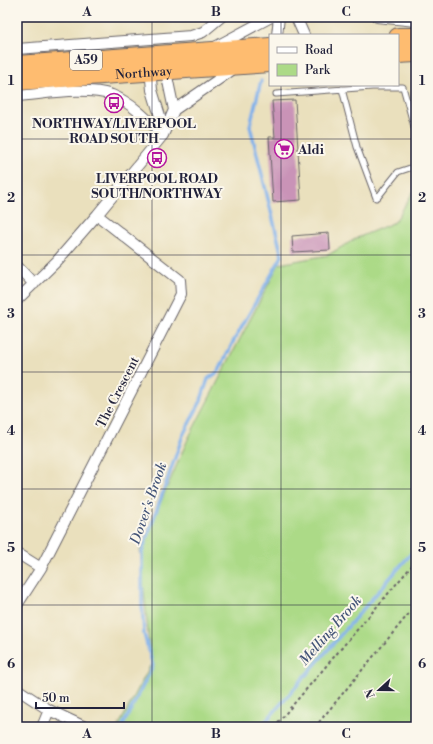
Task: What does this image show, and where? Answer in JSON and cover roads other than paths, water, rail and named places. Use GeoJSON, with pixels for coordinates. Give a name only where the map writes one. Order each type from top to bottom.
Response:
{"type":"FeatureCollection","features":[{"type":"Feature","properties":{"kind":"highway"},"geometry":{"type":"LineString","coordinates":[[399,37],[416,37]]}},
{"type":"Feature","properties":{"kind":"highway","name":"Northway"},"geometry":{"type":"LineString","coordinates":[[17,81],[157,65],[206,52],[269,48]]}},
{"type":"Feature","properties":{"kind":"highway"},"geometry":{"type":"LineString","coordinates":[[399,54],[416,53]]}},
{"type":"Feature","properties":{"kind":"highway","name":"Northway"},"geometry":{"type":"LineString","coordinates":[[17,65],[241,65],[269,63]]}},
{"type":"Feature","properties":{"kind":"street"},"geometry":{"type":"LineString","coordinates":[[17,49],[191,36],[203,32],[221,17]]}},
{"type":"Feature","properties":{"kind":"street"},"geometry":{"type":"LineString","coordinates":[[206,52],[271,17]]}},
{"type":"Feature","properties":{"kind":"street"},"geometry":{"type":"LineString","coordinates":[[277,34],[279,17]]}},
{"type":"Feature","properties":{"kind":"street"},"geometry":{"type":"LineString","coordinates":[[296,17],[304,34]]}},
{"type":"Feature","properties":{"kind":"street"},"geometry":{"type":"LineString","coordinates":[[377,17],[416,21]]}},
{"type":"Feature","properties":{"kind":"street"},"geometry":{"type":"LineString","coordinates":[[157,65],[174,110]]}},
{"type":"Feature","properties":{"kind":"street"},"geometry":{"type":"LineString","coordinates":[[157,65],[152,90],[160,116],[163,135]]}},
{"type":"Feature","properties":{"kind":"street"},"geometry":{"type":"LineString","coordinates":[[17,300],[34,284],[97,215],[163,135],[174,110],[241,65]]}},
{"type":"Feature","properties":{"kind":"street","name":"Northway"},"geometry":{"type":"LineString","coordinates":[[17,96],[83,91],[99,92],[113,96],[126,103],[143,116],[163,135]]}},
{"type":"Feature","properties":{"kind":"street","name":"The Crescent"},"geometry":{"type":"LineString","coordinates":[[17,605],[41,568],[181,294],[180,280],[97,215]]}},
{"type":"Feature","properties":{"kind":"street"},"geometry":{"type":"LineString","coordinates":[[17,266],[34,284]]}},
{"type":"Feature","properties":{"kind":"street"},"geometry":{"type":"LineString","coordinates":[[17,553],[41,568]]}},
{"type":"Feature","properties":{"kind":"street"},"geometry":{"type":"LineString","coordinates":[[17,689],[49,710],[85,727]]}},
{"type":"Feature","properties":{"kind":"street"},"geometry":{"type":"LineString","coordinates":[[42,727],[49,710]]}},
{"type":"Feature","properties":{"kind":"lane"},"geometry":{"type":"LineString","coordinates":[[276,94],[342,89],[403,87],[416,134]]}},
{"type":"Feature","properties":{"kind":"lane"},"geometry":{"type":"LineString","coordinates":[[342,89],[357,147],[376,198],[398,172],[416,166]]}},
{"type":"Feature","properties":{"kind":"waterway","name":"Dover's Brook"},"geometry":{"type":"LineString","coordinates":[[122,727],[153,666],[144,634],[142,605],[142,552],[183,435],[200,403],[208,379],[219,371],[233,342],[282,256],[250,126],[261,81]]}},
{"type":"Feature","properties":{"kind":"waterway","name":"Melling Brook"},"geometry":{"type":"LineString","coordinates":[[261,727],[416,548]]}},
{"type":"Feature","properties":{"kind":"place","name":"NORTHWAY/LIVERPOOL ROAD SOUTH"},"geometry":{"type":"Point","coordinates":[114,103]}},
{"type":"Feature","properties":{"kind":"place","name":"Aldi"},"geometry":{"type":"Point","coordinates":[284,149]}},
{"type":"Feature","properties":{"kind":"place","name":"LIVERPOOL ROAD SOUTH/NORTHWAY"},"geometry":{"type":"Point","coordinates":[157,158]}}]}
